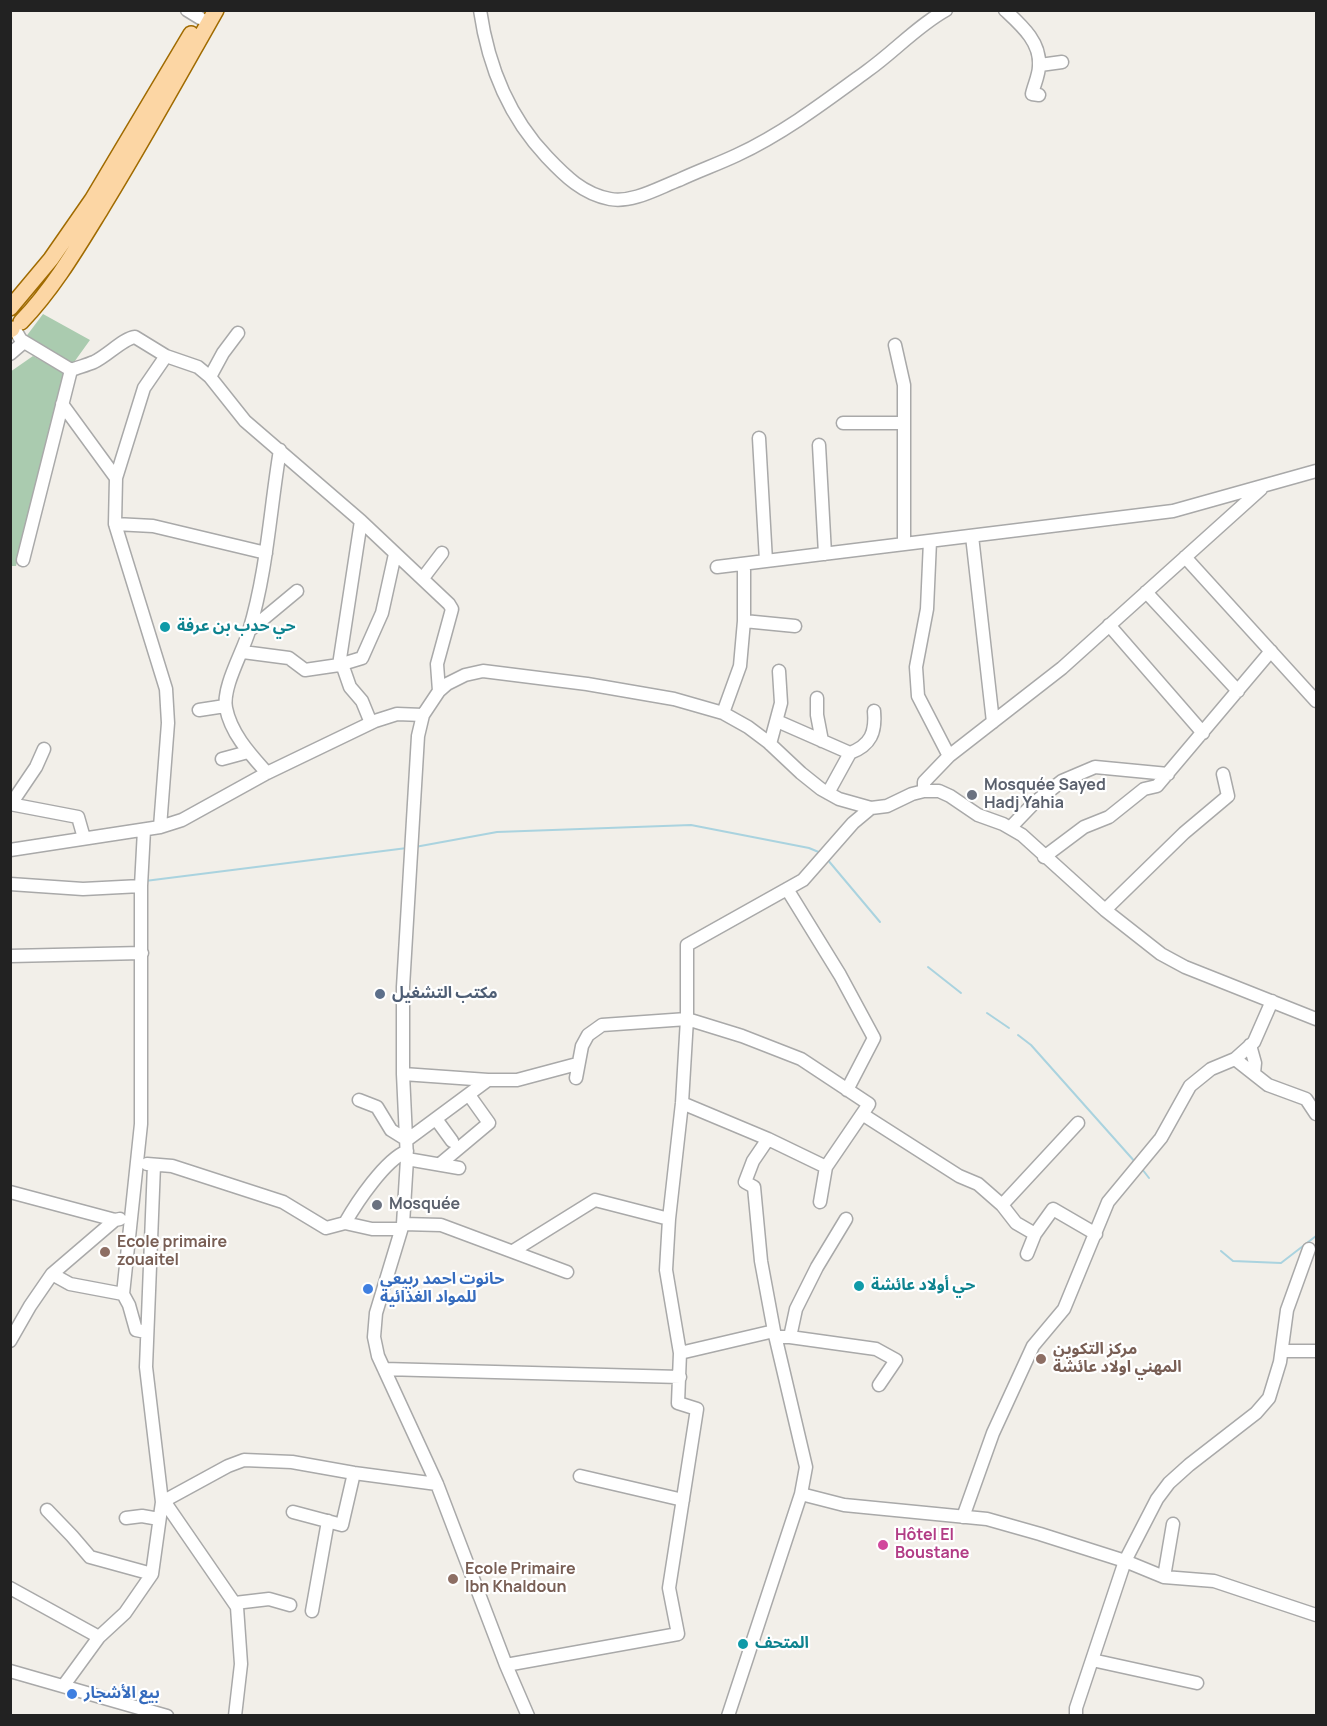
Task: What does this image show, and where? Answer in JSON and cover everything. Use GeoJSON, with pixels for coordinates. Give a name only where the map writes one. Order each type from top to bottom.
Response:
{"type":"FeatureCollection","features":[{"type":"Feature","properties":{"kind":"main road"},"geometry":{"type":"LineString","coordinates":[[13,322],[33,309],[74,253],[116,185],[216,10]]}},
{"type":"Feature","properties":{"kind":"main road"},"geometry":{"type":"LineString","coordinates":[[13,322],[51,259],[92,200],[197,13]]}},
{"type":"Feature","properties":{"kind":"street"},"geometry":{"type":"LineString","coordinates":[[480,10],[485,44],[501,89],[517,121],[567,178],[587,192],[610,199],[626,200],[739,155],[815,109],[879,62],[932,18],[946,10]]}},
{"type":"Feature","properties":{"kind":"street"},"geometry":{"type":"LineString","coordinates":[[1005,10],[1022,26],[1035,44],[1040,65],[1032,94],[1040,96]]}},
{"type":"Feature","properties":{"kind":"street"},"geometry":{"type":"LineString","coordinates":[[1040,65],[1062,62]]}},
{"type":"Feature","properties":{"kind":"street"},"geometry":{"type":"LineString","coordinates":[[13,322],[18,337],[24,342],[71,369],[95,362],[130,337],[139,338],[166,356],[198,367],[210,377],[246,421],[361,521],[423,578],[452,609],[437,664],[439,691]]}},
{"type":"Feature","properties":{"kind":"street"},"geometry":{"type":"LineString","coordinates":[[210,377],[223,353],[238,333]]}},
{"type":"Feature","properties":{"kind":"street"},"geometry":{"type":"LineString","coordinates":[[10,354],[24,342]]}},
{"type":"Feature","properties":{"kind":"street"},"geometry":{"type":"LineString","coordinates":[[895,345],[904,385],[904,544]]}},
{"type":"Feature","properties":{"kind":"street"},"geometry":{"type":"LineString","coordinates":[[160,827],[168,723],[166,689],[115,524],[116,478],[144,388],[166,356]]}},
{"type":"Feature","properties":{"kind":"street"},"geometry":{"type":"LineString","coordinates":[[22,560],[71,369]]}},
{"type":"Feature","properties":{"kind":"street"},"geometry":{"type":"LineString","coordinates":[[62,404],[116,478]]}},
{"type":"Feature","properties":{"kind":"street"},"geometry":{"type":"LineString","coordinates":[[843,423],[904,423]]}},
{"type":"Feature","properties":{"kind":"street"},"geometry":{"type":"LineString","coordinates":[[759,438],[766,561]]}},
{"type":"Feature","properties":{"kind":"street"},"geometry":{"type":"LineString","coordinates":[[819,445],[825,554]]}},
{"type":"Feature","properties":{"kind":"street"},"geometry":{"type":"LineString","coordinates":[[267,773],[248,752],[232,726],[225,706],[231,673],[243,651],[250,630],[266,553],[280,450]]}},
{"type":"Feature","properties":{"kind":"street"},"geometry":{"type":"LineString","coordinates":[[717,567],[1173,511],[1317,471]]}},
{"type":"Feature","properties":{"kind":"street"},"geometry":{"type":"LineString","coordinates":[[924,792],[924,782],[949,756],[1062,668],[1264,486]]}},
{"type":"Feature","properties":{"kind":"street"},"geometry":{"type":"LineString","coordinates":[[361,521],[340,664],[350,687],[362,701],[371,723]]}},
{"type":"Feature","properties":{"kind":"street"},"geometry":{"type":"LineString","coordinates":[[115,524],[153,526],[266,553]]}},
{"type":"Feature","properties":{"kind":"street"},"geometry":{"type":"LineString","coordinates":[[972,536],[993,722]]}},
{"type":"Feature","properties":{"kind":"street"},"geometry":{"type":"LineString","coordinates":[[930,541],[927,609],[916,676],[918,696],[949,756]]}},
{"type":"Feature","properties":{"kind":"street"},"geometry":{"type":"LineString","coordinates":[[423,578],[442,553]]}},
{"type":"Feature","properties":{"kind":"street"},"geometry":{"type":"LineString","coordinates":[[243,651],[289,658],[305,670],[362,658],[382,613],[395,554]]}},
{"type":"Feature","properties":{"kind":"street"},"geometry":{"type":"LineString","coordinates":[[1185,557],[1317,701]]}},
{"type":"Feature","properties":{"kind":"street"},"geometry":{"type":"LineString","coordinates":[[723,713],[740,666],[744,621],[744,564]]}},
{"type":"Feature","properties":{"kind":"street"},"geometry":{"type":"LineString","coordinates":[[250,630],[297,591]]}},
{"type":"Feature","properties":{"kind":"street"},"geometry":{"type":"LineString","coordinates":[[1146,592],[1238,691]]}},
{"type":"Feature","properties":{"kind":"street"},"geometry":{"type":"LineString","coordinates":[[744,621],[795,626]]}},
{"type":"Feature","properties":{"kind":"street"},"geometry":{"type":"LineString","coordinates":[[1109,626],[1203,734]]}},
{"type":"Feature","properties":{"kind":"street"},"geometry":{"type":"LineString","coordinates":[[1044,857],[1084,827],[1109,817],[1144,789],[1157,786],[1271,651]]}},
{"type":"Feature","properties":{"kind":"street"},"geometry":{"type":"LineString","coordinates":[[528,1716],[506,1665],[438,1484],[378,1356],[374,1337],[380,1295],[402,1227],[407,1150],[403,1074],[403,975],[418,736],[423,715],[439,691],[465,675],[483,671],[586,684],[674,699],[723,713],[748,727],[801,773],[839,799],[871,808],[887,806],[912,794],[939,791],[978,815],[1011,828],[1161,954],[1185,967],[1317,1019]]}},
{"type":"Feature","properties":{"kind":"street"},"geometry":{"type":"LineString","coordinates":[[770,744],[781,703],[778,671]]}},
{"type":"Feature","properties":{"kind":"street"},"geometry":{"type":"LineString","coordinates":[[817,698],[817,714],[822,741]]}},
{"type":"Feature","properties":{"kind":"street"},"geometry":{"type":"LineString","coordinates":[[200,710],[225,706]]}},
{"type":"Feature","properties":{"kind":"street"},"geometry":{"type":"LineString","coordinates":[[828,793],[850,753],[862,748],[875,728],[874,711]]}},
{"type":"Feature","properties":{"kind":"street"},"geometry":{"type":"LineString","coordinates":[[10,850],[84,837],[144,830],[182,820],[267,773],[371,723],[397,714],[423,715]]}},
{"type":"Feature","properties":{"kind":"street"},"geometry":{"type":"LineString","coordinates":[[777,721],[850,753]]}},
{"type":"Feature","properties":{"kind":"street"},"geometry":{"type":"LineString","coordinates":[[44,749],[36,767],[11,804],[78,817],[84,837]]}},
{"type":"Feature","properties":{"kind":"street"},"geometry":{"type":"LineString","coordinates":[[222,759],[248,752]]}},
{"type":"Feature","properties":{"kind":"street"},"geometry":{"type":"LineString","coordinates":[[1011,828],[1034,803],[1062,781],[1095,767],[1168,774]]}},
{"type":"Feature","properties":{"kind":"street"},"geometry":{"type":"LineString","coordinates":[[1106,910],[1184,833],[1228,796],[1223,774]]}},
{"type":"Feature","properties":{"kind":"street"},"geometry":{"type":"LineString","coordinates":[[506,1665],[678,1634],[669,1588],[696,1409],[678,1403],[680,1353],[666,1270],[669,1219],[682,1103],[687,1019],[687,945],[803,879],[846,831],[871,808]]}},
{"type":"Feature","properties":{"kind":"street"},"geometry":{"type":"LineString","coordinates":[[144,830],[141,886],[141,1124],[123,1294],[129,1305],[136,1330],[146,1332]]}},
{"type":"Feature","properties":{"kind":"street"},"geometry":{"type":"LineString","coordinates":[[10,884],[83,889],[141,886]]}},
{"type":"Feature","properties":{"kind":"street"},"geometry":{"type":"LineString","coordinates":[[787,889],[840,975],[874,1038],[847,1090]]}},
{"type":"Feature","properties":{"kind":"street"},"geometry":{"type":"LineString","coordinates":[[10,956],[142,953]]}},
{"type":"Feature","properties":{"kind":"street"},"geometry":{"type":"LineString","coordinates":[[963,1517],[993,1433],[1033,1346],[1064,1309],[1108,1202],[1161,1138],[1190,1086],[1211,1069],[1235,1059],[1254,1042],[1272,1001]]}},
{"type":"Feature","properties":{"kind":"street"},"geometry":{"type":"LineString","coordinates":[[576,1078],[582,1046],[588,1035],[602,1025],[687,1019],[742,1036],[801,1059],[869,1104],[825,1167],[820,1202]]}},
{"type":"Feature","properties":{"kind":"street"},"geometry":{"type":"LineString","coordinates":[[1250,1046],[1255,1063],[1254,1073]]}},
{"type":"Feature","properties":{"kind":"street"},"geometry":{"type":"LineString","coordinates":[[1235,1059],[1268,1085],[1306,1099],[1317,1114]]}},
{"type":"Feature","properties":{"kind":"street"},"geometry":{"type":"LineString","coordinates":[[403,1074],[517,1080],[577,1064]]}},
{"type":"Feature","properties":{"kind":"street"},"geometry":{"type":"LineString","coordinates":[[345,1223],[356,1204],[397,1155],[407,1150],[436,1119],[488,1080]]}},
{"type":"Feature","properties":{"kind":"street"},"geometry":{"type":"LineString","coordinates":[[440,1164],[489,1123],[469,1095]]}},
{"type":"Feature","properties":{"kind":"street"},"geometry":{"type":"LineString","coordinates":[[359,1100],[377,1107],[407,1150],[440,1164],[459,1168]]}},
{"type":"Feature","properties":{"kind":"street"},"geometry":{"type":"LineString","coordinates":[[682,1103],[768,1139],[825,1167]]}},
{"type":"Feature","properties":{"kind":"street"},"geometry":{"type":"LineString","coordinates":[[862,1114],[959,1176],[978,1184],[1002,1206],[1016,1223],[1035,1234]]}},
{"type":"Feature","properties":{"kind":"street"},"geometry":{"type":"LineString","coordinates":[[436,1119],[452,1141]]}},
{"type":"Feature","properties":{"kind":"street"},"geometry":{"type":"LineString","coordinates":[[1002,1206],[1078,1123]]}},
{"type":"Feature","properties":{"kind":"street"},"geometry":{"type":"LineString","coordinates":[[728,1716],[801,1494],[806,1467],[775,1334],[761,1261],[754,1187],[745,1182],[753,1161],[768,1139]]}},
{"type":"Feature","properties":{"kind":"street"},"geometry":{"type":"LineString","coordinates":[[137,1164],[171,1166],[283,1202],[326,1228],[345,1223],[372,1229],[441,1225],[567,1272]]}},
{"type":"Feature","properties":{"kind":"street"},"geometry":{"type":"LineString","coordinates":[[64,1685],[99,1637],[125,1613],[152,1574],[163,1501],[146,1367],[154,1165]]}},
{"type":"Feature","properties":{"kind":"street"},"geometry":{"type":"LineString","coordinates":[[10,1192],[115,1220],[130,1217]]}},
{"type":"Feature","properties":{"kind":"street"},"geometry":{"type":"LineString","coordinates":[[513,1251],[595,1200],[669,1219]]}},
{"type":"Feature","properties":{"kind":"street"},"geometry":{"type":"LineString","coordinates":[[1027,1254],[1035,1234],[1053,1209],[1096,1234]]}},
{"type":"Feature","properties":{"kind":"street"},"geometry":{"type":"LineString","coordinates":[[790,1337],[796,1309],[817,1267],[846,1219]]}},
{"type":"Feature","properties":{"kind":"street"},"geometry":{"type":"LineString","coordinates":[[10,1341],[52,1274],[115,1220]]}},
{"type":"Feature","properties":{"kind":"street"},"geometry":{"type":"LineString","coordinates":[[1076,1716],[1076,1708],[1125,1561],[1157,1500],[1169,1483],[1256,1413],[1269,1398],[1282,1352],[1287,1310],[1309,1249]]}},
{"type":"Feature","properties":{"kind":"street"},"geometry":{"type":"LineString","coordinates":[[52,1274],[70,1284],[123,1294]]}},
{"type":"Feature","properties":{"kind":"street"},"geometry":{"type":"LineString","coordinates":[[680,1353],[775,1334],[876,1349],[896,1360],[879,1385]]}},
{"type":"Feature","properties":{"kind":"street"},"geometry":{"type":"LineString","coordinates":[[1282,1352],[1317,1351]]}},
{"type":"Feature","properties":{"kind":"street"},"geometry":{"type":"LineString","coordinates":[[384,1369],[680,1377]]}},
{"type":"Feature","properties":{"kind":"street"},"geometry":{"type":"LineString","coordinates":[[163,1501],[228,1466],[244,1460],[292,1462],[438,1484]]}},
{"type":"Feature","properties":{"kind":"street"},"geometry":{"type":"LineString","coordinates":[[294,1512],[342,1525],[354,1473]]}},
{"type":"Feature","properties":{"kind":"street"},"geometry":{"type":"LineString","coordinates":[[580,1476],[682,1500]]}},
{"type":"Feature","properties":{"kind":"street"},"geometry":{"type":"LineString","coordinates":[[801,1494],[844,1505],[987,1519],[1125,1561],[1164,1577],[1214,1581],[1317,1615]]}},
{"type":"Feature","properties":{"kind":"street"},"geometry":{"type":"LineString","coordinates":[[163,1501],[237,1607],[241,1664],[235,1716]]}},
{"type":"Feature","properties":{"kind":"street"},"geometry":{"type":"LineString","coordinates":[[46,1510],[90,1557],[152,1574]]}},
{"type":"Feature","properties":{"kind":"street"},"geometry":{"type":"LineString","coordinates":[[126,1518],[142,1516],[159,1519]]}},
{"type":"Feature","properties":{"kind":"street"},"geometry":{"type":"LineString","coordinates":[[312,1611],[328,1521]]}},
{"type":"Feature","properties":{"kind":"street"},"geometry":{"type":"LineString","coordinates":[[1164,1577],[1173,1524]]}},
{"type":"Feature","properties":{"kind":"street"},"geometry":{"type":"LineString","coordinates":[[10,1588],[99,1637]]}},
{"type":"Feature","properties":{"kind":"street"},"geometry":{"type":"LineString","coordinates":[[235,1603],[269,1599],[290,1605]]}},
{"type":"Feature","properties":{"kind":"street"},"geometry":{"type":"LineString","coordinates":[[1092,1660],[1197,1683]]}},
{"type":"Feature","properties":{"kind":"street"},"geometry":{"type":"LineString","coordinates":[[11,1672],[64,1685],[167,1716]]}},
{"type":"Feature","properties":{"kind":"green space"},"geometry":{"type":"Polygon","coordinates":[[[43,314],[90,340],[72,365],[25,338],[43,314]]]}},
{"type":"Feature","properties":{"kind":"green space"},"geometry":{"type":"Polygon","coordinates":[[[33,356],[66,374],[16,566],[10,566],[10,372],[33,356]]]}},
{"type":"Feature","properties":{"kind":"waterway"},"geometry":{"type":"LineString","coordinates":[[415,847],[497,832],[691,825],[809,848],[821,853]]}},
{"type":"Feature","properties":{"kind":"waterway"},"geometry":{"type":"LineString","coordinates":[[145,881],[407,848]]}},
{"type":"Feature","properties":{"kind":"waterway"},"geometry":{"type":"LineString","coordinates":[[827,859],[880,922]]}},
{"type":"Feature","properties":{"kind":"waterway"},"geometry":{"type":"LineString","coordinates":[[928,967],[961,993]]}},
{"type":"Feature","properties":{"kind":"waterway"},"geometry":{"type":"LineString","coordinates":[[987,1013],[1009,1028]]}},
{"type":"Feature","properties":{"kind":"waterway"},"geometry":{"type":"LineString","coordinates":[[1018,1035],[1031,1045],[1136,1163]]}},
{"type":"Feature","properties":{"kind":"waterway"},"geometry":{"type":"LineString","coordinates":[[1142,1169],[1149,1178]]}},
{"type":"Feature","properties":{"kind":"waterway"},"geometry":{"type":"LineString","coordinates":[[1221,1251],[1233,1261],[1281,1263],[1316,1236]]}},
{"type":"Feature","properties":{"kind":"place","name":"حي حدب بن عرفة"},"geometry":{"type":"Point","coordinates":[165,627]}},
{"type":"Feature","properties":{"kind":"place","name":"Mosquée Sayed Hadj Yahia"},"geometry":{"type":"Point","coordinates":[972,795]}},
{"type":"Feature","properties":{"kind":"place","name":"مكتب التشغيل"},"geometry":{"type":"Point","coordinates":[380,994]}},
{"type":"Feature","properties":{"kind":"place","name":"Mosquée"},"geometry":{"type":"Point","coordinates":[377,1205]}},
{"type":"Feature","properties":{"kind":"place","name":"Ecole primaire zouaitel"},"geometry":{"type":"Point","coordinates":[105,1252]}},
{"type":"Feature","properties":{"kind":"place","name":"حي أولاد عائشة"},"geometry":{"type":"Point","coordinates":[859,1286]}},
{"type":"Feature","properties":{"kind":"place","name":"حانوت احمد ربيعي للمواد الغذائية"},"geometry":{"type":"Point","coordinates":[368,1289]}},
{"type":"Feature","properties":{"kind":"place","name":"مركز التكوين المهني اولاد عائشة"},"geometry":{"type":"Point","coordinates":[1041,1359]}},
{"type":"Feature","properties":{"kind":"place","name":"Hôtel El Boustane"},"geometry":{"type":"Point","coordinates":[883,1545]}},
{"type":"Feature","properties":{"kind":"place","name":"Ecole Primaire Ibn Khaldoun"},"geometry":{"type":"Point","coordinates":[453,1579]}},
{"type":"Feature","properties":{"kind":"place","name":"المتحف"},"geometry":{"type":"Point","coordinates":[743,1644]}},
{"type":"Feature","properties":{"kind":"place","name":"بيع الأشجار"},"geometry":{"type":"Point","coordinates":[72,1694]}}]}
